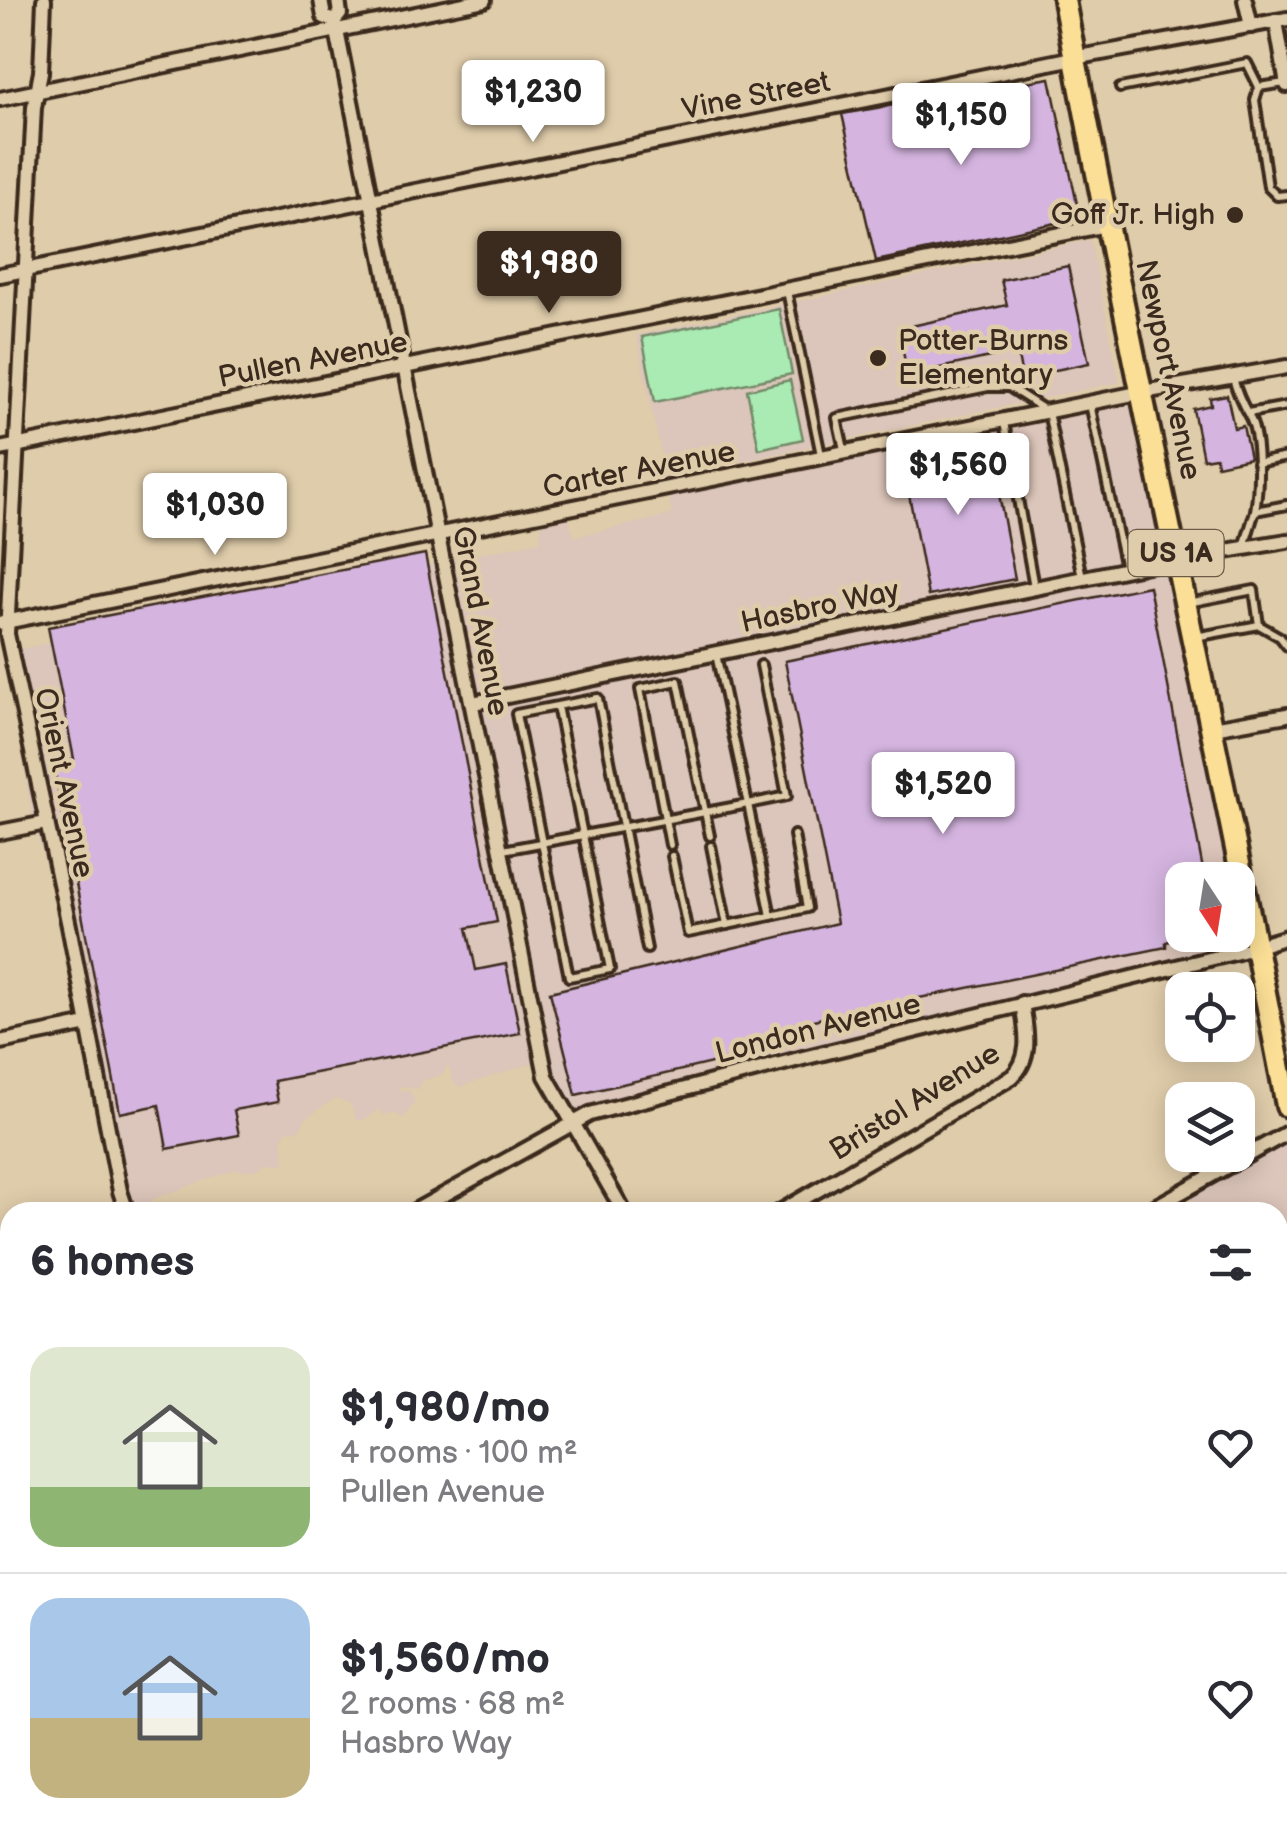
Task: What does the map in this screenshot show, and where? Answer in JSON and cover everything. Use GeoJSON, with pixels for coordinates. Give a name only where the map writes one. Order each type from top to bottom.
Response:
{"type":"FeatureCollection","features":[{"type":"Feature","properties":{"kind":"main road","name":"Newport Avenue"},"geometry":{"type":"LineString","coordinates":[[1064,0],[1106,225],[1214,728],[1286,1093]]}},
{"type":"Feature","properties":{"kind":"street","name":"Orient Avenue"},"geometry":{"type":"LineString","coordinates":[[44,0],[4,622],[88,1024],[120,1202]]}},
{"type":"Feature","properties":{"kind":"street","name":"Grand Avenue"},"geometry":{"type":"LineString","coordinates":[[321,0],[324,17],[335,26]]}},
{"type":"Feature","properties":{"kind":"street","name":"Grand Avenue"},"geometry":{"type":"LineString","coordinates":[[338,0],[340,14],[335,26],[546,1076],[618,1202]]}},
{"type":"Feature","properties":{"kind":"street"},"geometry":{"type":"LineString","coordinates":[[0,99],[335,26],[484,0]]}},
{"type":"Feature","properties":{"kind":"street"},"geometry":{"type":"LineString","coordinates":[[1246,0],[1251,26]]}},
{"type":"Feature","properties":{"kind":"street"},"geometry":{"type":"LineString","coordinates":[[1281,20],[1287,84]]}},
{"type":"Feature","properties":{"kind":"street","name":"Vine Street"},"geometry":{"type":"LineString","coordinates":[[0,276],[1074,58],[1281,20]]}},
{"type":"Feature","properties":{"kind":"street","name":"Pullen Avenue"},"geometry":{"type":"LineString","coordinates":[[0,449],[1106,225]]}},
{"type":"Feature","properties":{"kind":"street","name":"Carter Avenue"},"geometry":{"type":"LineString","coordinates":[[4,622],[1142,392],[1287,367]]}},
{"type":"Feature","properties":{"kind":"street","name":"Hasbro Way"},"geometry":{"type":"LineString","coordinates":[[473,703],[1177,559],[1287,541]]}},
{"type":"Feature","properties":{"kind":"street"},"geometry":{"type":"LineString","coordinates":[[1214,728],[1287,715]]}},
{"type":"Feature","properties":{"kind":"street"},"geometry":{"type":"LineString","coordinates":[[0,832],[46,823]]}},
{"type":"Feature","properties":{"kind":"street","name":"London Avenue"},"geometry":{"type":"LineString","coordinates":[[431,1202],[590,1114],[1287,937]]}},
{"type":"Feature","properties":{"kind":"street","name":"Bristol Avenue"},"geometry":{"type":"LineString","coordinates":[[797,1202],[1012,1077],[1023,1066],[1027,1048],[1022,1004]]}},
{"type":"Feature","properties":{"kind":"street"},"geometry":{"type":"LineString","coordinates":[[0,1042],[88,1024]]}},
{"type":"Feature","properties":{"kind":"street"},"geometry":{"type":"LineString","coordinates":[[1164,1202],[1287,1133]]}},
{"type":"Feature","properties":{"kind":"lane"},"geometry":{"type":"LineString","coordinates":[[1120,88],[1247,63],[1258,87],[1255,100],[1271,192],[1287,195]]}},
{"type":"Feature","properties":{"kind":"lane"},"geometry":{"type":"LineString","coordinates":[[1258,87],[1287,84]]}},
{"type":"Feature","properties":{"kind":"lane"},"geometry":{"type":"LineString","coordinates":[[786,290],[822,459]]}},
{"type":"Feature","properties":{"kind":"lane"},"geometry":{"type":"LineString","coordinates":[[1232,377],[1239,404],[1248,413],[1257,463],[1255,511],[1244,548]]}},
{"type":"Feature","properties":{"kind":"lane"},"geometry":{"type":"LineString","coordinates":[[846,454],[837,418],[1009,387],[1048,412],[1082,578]]}},
{"type":"Feature","properties":{"kind":"lane"},"geometry":{"type":"LineString","coordinates":[[1090,403],[1125,570]]}},
{"type":"Feature","properties":{"kind":"lane"},"geometry":{"type":"LineString","coordinates":[[1248,413],[1287,406]]}},
{"type":"Feature","properties":{"kind":"lane"},"geometry":{"type":"LineString","coordinates":[[1004,422],[1034,588]]}},
{"type":"Feature","properties":{"kind":"lane"},"geometry":{"type":"LineString","coordinates":[[1257,463],[1287,457]]}},
{"type":"Feature","properties":{"kind":"lane"},"geometry":{"type":"LineString","coordinates":[[1255,511],[1287,505]]}},
{"type":"Feature","properties":{"kind":"lane"},"geometry":{"type":"LineString","coordinates":[[1186,603],[1254,590],[1260,626]]}},
{"type":"Feature","properties":{"kind":"lane"},"geometry":{"type":"LineString","coordinates":[[1194,638],[1260,626],[1280,637],[1287,646]]}},
{"type":"Feature","properties":{"kind":"lane"},"geometry":{"type":"LineString","coordinates":[[716,653],[771,916]]}},
{"type":"Feature","properties":{"kind":"lane"},"geometry":{"type":"LineString","coordinates":[[501,850],[787,796],[761,665]]}},
{"type":"Feature","properties":{"kind":"lane"},"geometry":{"type":"LineString","coordinates":[[670,846],[640,689],[678,682],[710,836]]}},
{"type":"Feature","properties":{"kind":"lane"},"geometry":{"type":"LineString","coordinates":[[557,706],[610,969],[569,977],[516,714],[557,706],[598,698],[647,948]]}},
{"type":"Feature","properties":{"kind":"lane"},"geometry":{"type":"LineString","coordinates":[[672,856],[688,933],[808,908],[794,836]]}},
{"type":"Feature","properties":{"kind":"lane"},"geometry":{"type":"LineString","coordinates":[[711,846],[727,925]]}},
{"type":"Feature","properties":{"kind":"shaded area","name":"Potter-Burns Elementary"},"geometry":{"type":"Polygon","coordinates":[[[1090,240],[1120,382],[666,477],[636,335],[1090,240]]]}},
{"type":"Feature","properties":{"kind":"shaded area"},"geometry":{"type":"Polygon","coordinates":[[[1142,391],[1238,862],[1165,862],[1165,952],[1201,952],[1024,1003],[782,1059],[590,1110],[573,1118],[549,1082],[542,1060],[459,1087],[448,1065],[443,1074],[422,1081],[417,1089],[398,1086],[399,1090],[410,1091],[415,1102],[403,1118],[393,1113],[384,1115],[379,1109],[357,1121],[350,1103],[335,1099],[307,1117],[299,1130],[286,1131],[282,1140],[285,1163],[236,1169],[150,1202],[119,1202],[88,1075],[52,886],[32,817],[8,655],[11,651],[540,541],[543,510],[562,505],[574,537],[671,515],[669,485],[1142,391]]]}},
{"type":"Feature","properties":{"kind":"shaded area"},"geometry":{"type":"Polygon","coordinates":[[[1287,1135],[1287,1202],[1192,1202],[1185,1182],[1202,1172],[1255,1172],[1255,1140],[1287,1135]]]}},
{"type":"Feature","properties":{"kind":"green space"},"geometry":{"type":"Polygon","coordinates":[[[779,309],[792,374],[655,402],[642,337],[779,309]]]}},
{"type":"Feature","properties":{"kind":"green space"},"geometry":{"type":"Polygon","coordinates":[[[790,380],[803,439],[759,449],[747,390],[790,380]]]}},
{"type":"Feature","properties":{"kind":"building"},"geometry":{"type":"Polygon","coordinates":[[[1050,78],[1080,218],[876,261],[842,114],[1050,78]]]}},
{"type":"Feature","properties":{"kind":"building","name":"Potter-Burns Elementary"},"geometry":{"type":"Polygon","coordinates":[[[1068,266],[1089,363],[1022,377],[1017,351],[908,375],[898,329],[1007,305],[1001,280],[1068,266]]]}},
{"type":"Feature","properties":{"kind":"building"},"geometry":{"type":"Polygon","coordinates":[[[1227,395],[1234,428],[1243,426],[1250,458],[1217,465],[1216,457],[1203,459],[1193,409],[1211,405],[1210,398],[1227,395]]]}},
{"type":"Feature","properties":{"kind":"building"},"geometry":{"type":"Polygon","coordinates":[[[989,441],[1015,579],[928,596],[902,457],[989,441]]]}},
{"type":"Feature","properties":{"kind":"building"},"geometry":{"type":"Polygon","coordinates":[[[425,554],[497,922],[467,928],[476,970],[506,964],[520,1033],[274,1081],[278,1102],[234,1110],[239,1135],[167,1149],[159,1105],[120,1113],[53,763],[74,759],[48,627],[425,554]]]}},
{"type":"Feature","properties":{"kind":"building"},"geometry":{"type":"Polygon","coordinates":[[[1149,586],[1202,862],[1165,862],[1165,947],[789,1025],[792,1044],[576,1095],[550,992],[837,923],[785,661],[1149,586]]]}},
{"type":"Feature","properties":{"kind":"place","name":"Goff Jr. High"},"geometry":{"type":"Point","coordinates":[1235,215]}},
{"type":"Feature","properties":{"kind":"place","name":"Potter-Burns Elementary"},"geometry":{"type":"Point","coordinates":[878,358]}}]}
